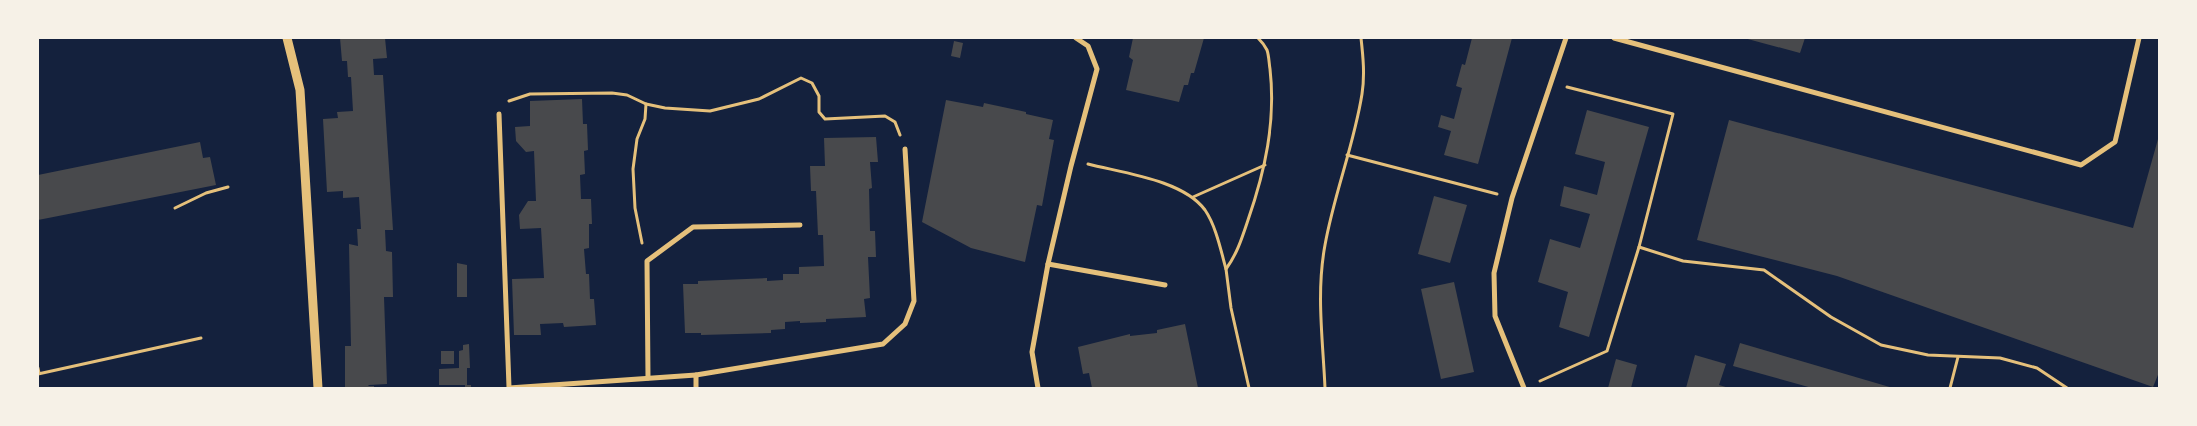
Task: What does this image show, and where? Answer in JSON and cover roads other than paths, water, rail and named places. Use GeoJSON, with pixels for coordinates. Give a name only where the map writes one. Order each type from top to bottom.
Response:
{"type":"FeatureCollection","features":[{"type":"Feature","properties":{"kind":"street"},"geometry":{"type":"LineString","coordinates":[[287,38],[300,90],[318,388]]}},
{"type":"Feature","properties":{"kind":"street"},"geometry":{"type":"LineString","coordinates":[[1038,388],[1032,352],[1048,264],[1097,69],[1088,46],[1076,38]]}},
{"type":"Feature","properties":{"kind":"street"},"geometry":{"type":"LineString","coordinates":[[1524,388],[1495,316],[1494,273],[1512,198],[1566,38]]}},
{"type":"Feature","properties":{"kind":"street"},"geometry":{"type":"LineString","coordinates":[[1614,38],[2082,165],[2115,142],[2139,38]]}},
{"type":"Feature","properties":{"kind":"street"},"geometry":{"type":"LineString","coordinates":[[500,114],[509,388],[696,375],[883,344],[906,324],[914,301],[905,149]]}},
{"type":"Feature","properties":{"kind":"street"},"geometry":{"type":"LineString","coordinates":[[648,378],[647,261],[693,228],[800,225]]}},
{"type":"Feature","properties":{"kind":"street"},"geometry":{"type":"LineString","coordinates":[[1048,264],[1165,285]]}},
{"type":"Feature","properties":{"kind":"street"},"geometry":{"type":"LineString","coordinates":[[696,375],[696,388]]}}]}
